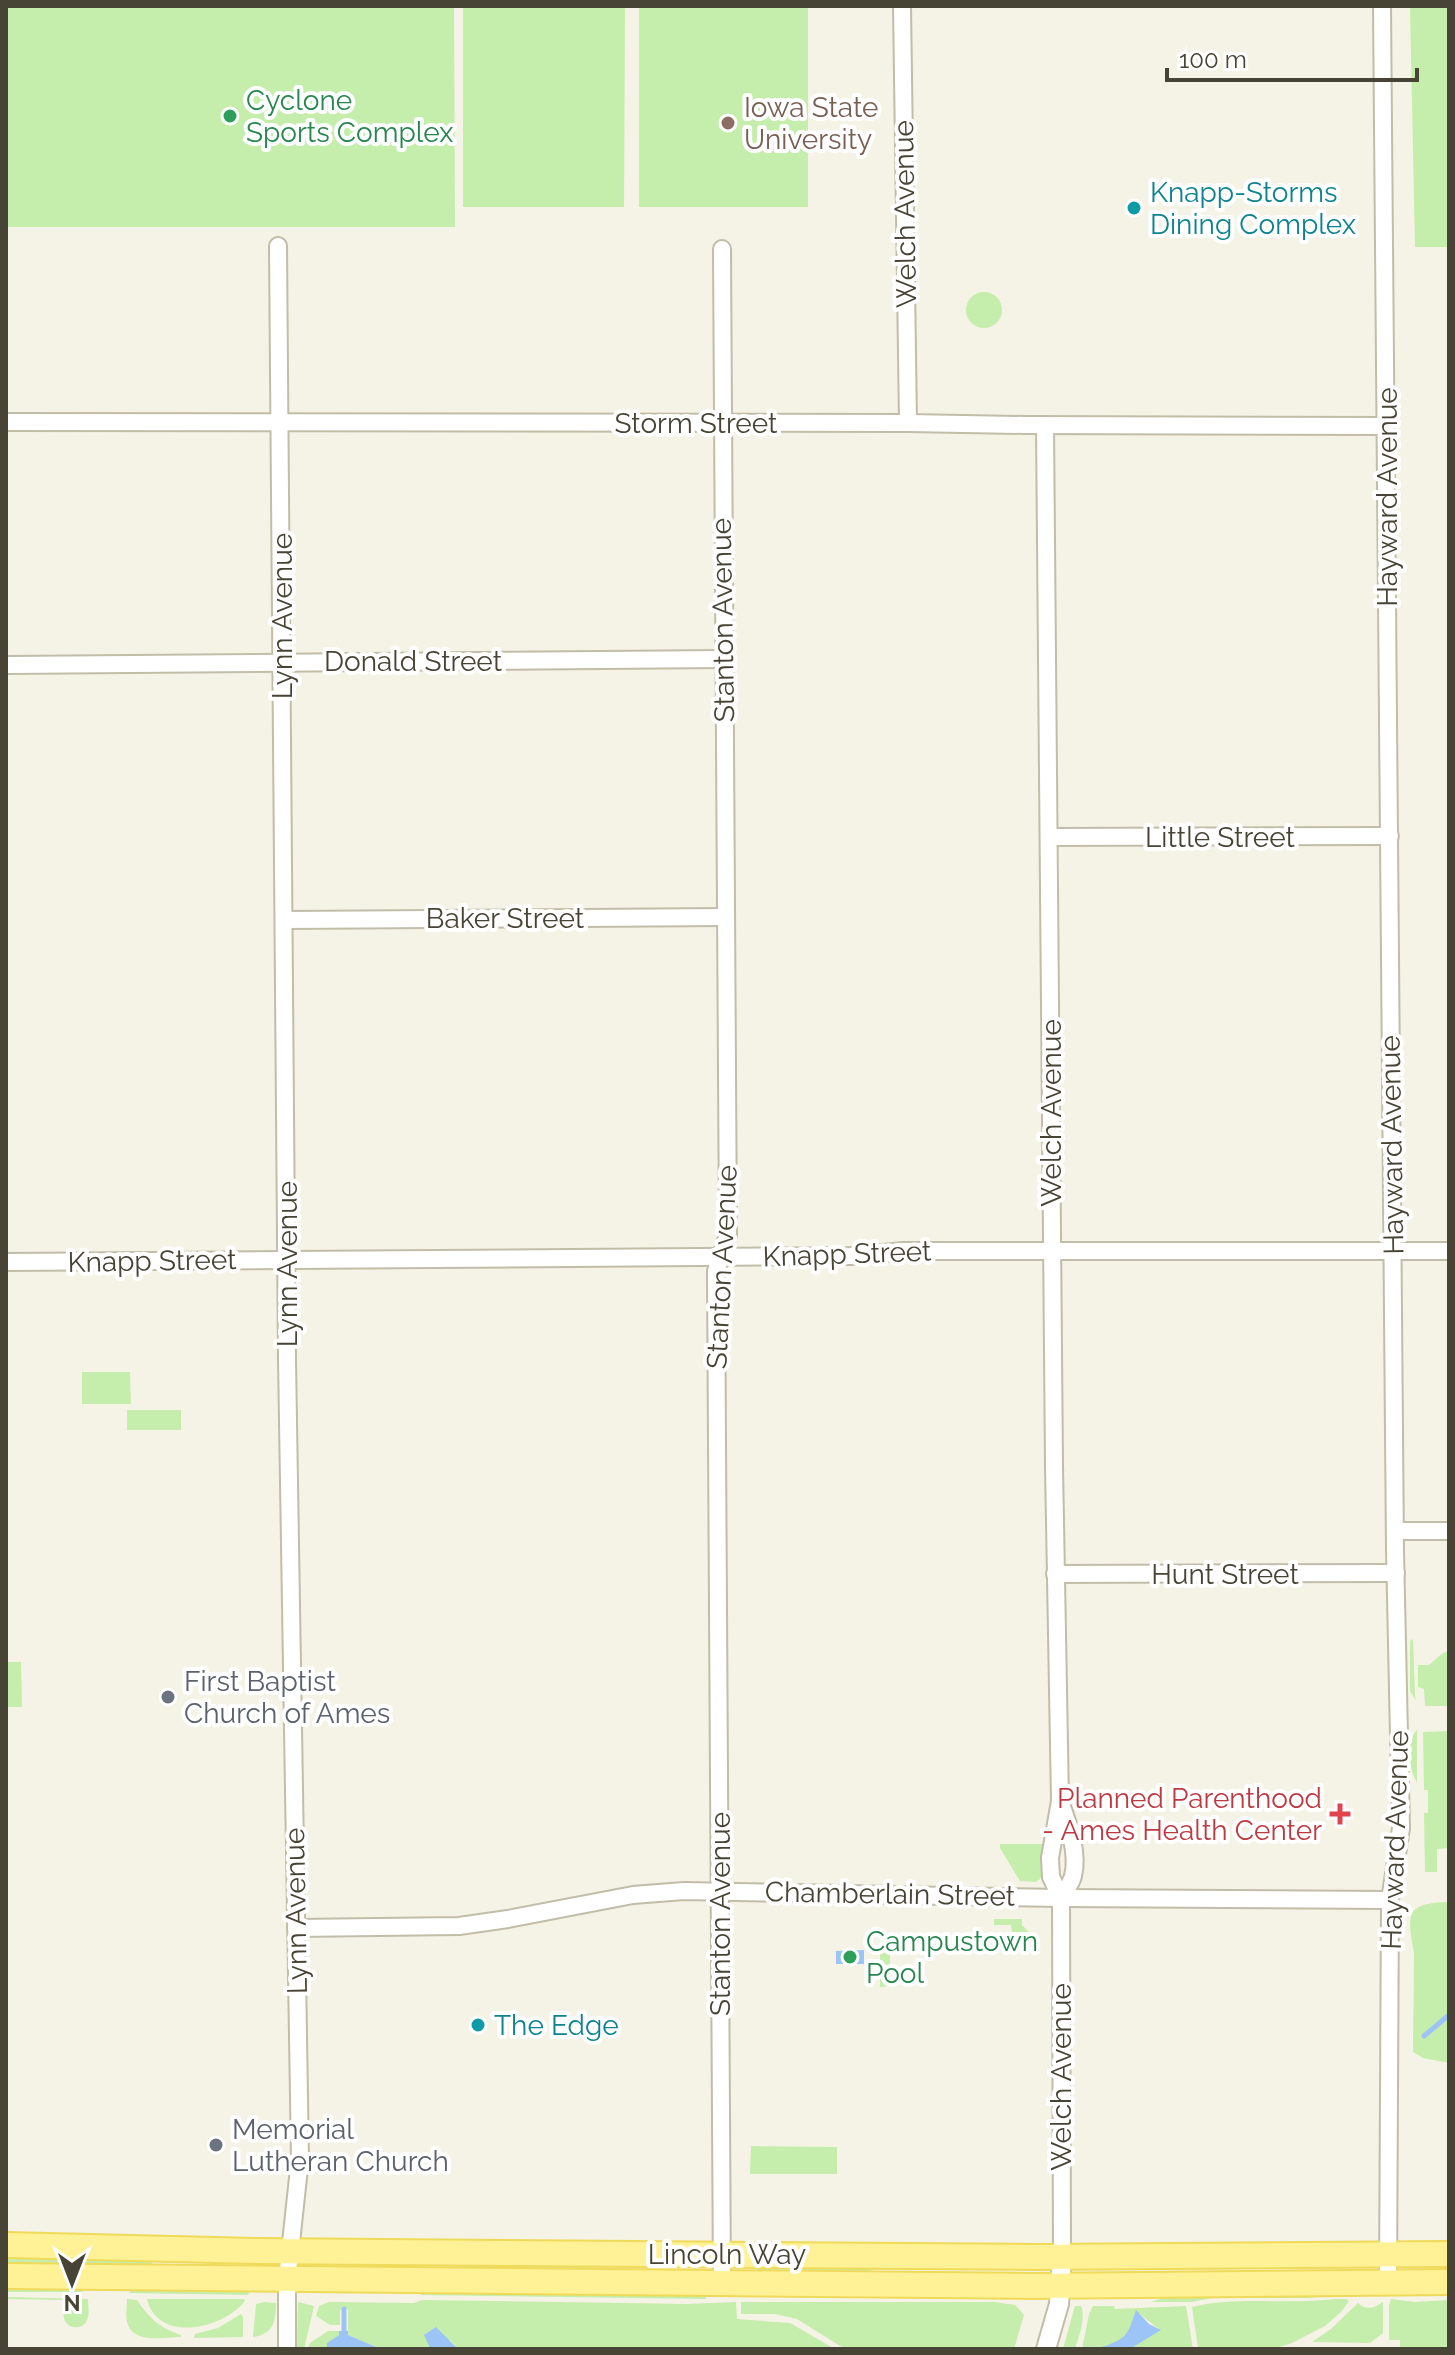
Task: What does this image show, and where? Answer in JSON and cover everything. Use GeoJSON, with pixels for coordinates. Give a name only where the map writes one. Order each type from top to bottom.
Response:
{"type":"FeatureCollection","features":[{"type":"Feature","properties":{"kind":"main road","name":"Lincoln Way"},"geometry":{"type":"LineString","coordinates":[[6,2245],[290,2251],[1062,2257],[1449,2254]]}},
{"type":"Feature","properties":{"kind":"main road","name":"Lincoln Way"},"geometry":{"type":"LineString","coordinates":[[6,2276],[1061,2286],[1449,2282]]}},
{"type":"Feature","properties":{"kind":"street","name":"Welch Avenue"},"geometry":{"type":"LineString","coordinates":[[902,6],[908,423]]}},
{"type":"Feature","properties":{"kind":"street","name":"Hayward Avenue"},"geometry":{"type":"LineString","coordinates":[[1382,6],[1395,1531],[1401,1828],[1390,1900],[1388,2283]]}},
{"type":"Feature","properties":{"kind":"street","name":"Lynn Avenue"},"geometry":{"type":"LineString","coordinates":[[278,246],[286,1259],[300,2163],[287,2280],[287,2349]]}},
{"type":"Feature","properties":{"kind":"street","name":"Stanton Avenue"},"geometry":{"type":"LineString","coordinates":[[722,249],[728,1235],[716,1275],[722,2284]]}},
{"type":"Feature","properties":{"kind":"street","name":"Storm Street"},"geometry":{"type":"LineString","coordinates":[[6,422],[1386,426]]}},
{"type":"Feature","properties":{"kind":"street","name":"Welch Avenue"},"geometry":{"type":"LineString","coordinates":[[1045,425],[1055,1574],[1060,1801],[1050,1858],[1051,1877],[1061,1898],[1062,2257]]}},
{"type":"Feature","properties":{"kind":"street","name":"Donald Street"},"geometry":{"type":"LineString","coordinates":[[6,665],[724,659]]}},
{"type":"Feature","properties":{"kind":"street","name":"Little Street"},"geometry":{"type":"LineString","coordinates":[[1049,837],[1390,836]]}},
{"type":"Feature","properties":{"kind":"street","name":"Baker Street"},"geometry":{"type":"LineString","coordinates":[[285,920],[726,917]]}},
{"type":"Feature","properties":{"kind":"street","name":"Knapp Street"},"geometry":{"type":"LineString","coordinates":[[6,1262],[851,1256],[904,1251],[1449,1251]]}},
{"type":"Feature","properties":{"kind":"street"},"geometry":{"type":"LineString","coordinates":[[1395,1531],[1449,1531]]}},
{"type":"Feature","properties":{"kind":"street","name":"Hunt Street"},"geometry":{"type":"LineString","coordinates":[[1055,1574],[1396,1573]]}},
{"type":"Feature","properties":{"kind":"street","name":"Welch Avenue"},"geometry":{"type":"LineString","coordinates":[[1060,1801],[1074,1858],[1073,1877],[1061,1898]]}},
{"type":"Feature","properties":{"kind":"street","name":"Chamberlain Street"},"geometry":{"type":"LineString","coordinates":[[296,1928],[459,1926],[633,1895],[720,1890],[1061,1898],[1390,1900]]}},
{"type":"Feature","properties":{"kind":"street"},"geometry":{"type":"LineString","coordinates":[[1046,2349],[1058,2307],[1062,2257]]}},
{"type":"Feature","properties":{"kind":"green space","name":"Cyclone Sports Complex"},"geometry":{"type":"Polygon","coordinates":[[[6,6],[454,6],[455,227],[6,227],[6,6]]]}},
{"type":"Feature","properties":{"kind":"green space"},"geometry":{"type":"Polygon","coordinates":[[[463,6],[625,6],[624,207],[463,207],[463,6]]]}},
{"type":"Feature","properties":{"kind":"green space"},"geometry":{"type":"Polygon","coordinates":[[[639,6],[808,6],[808,207],[639,207],[639,6]]]}},
{"type":"Feature","properties":{"kind":"green space"},"geometry":{"type":"Polygon","coordinates":[[[1410,6],[1449,6],[1449,247],[1415,247],[1410,6]]]}},
{"type":"Feature","properties":{"kind":"green space"},"geometry":{"type":"Polygon","coordinates":[[[984,292],[997,297],[1002,310],[997,323],[984,328],[971,323],[966,310],[971,297],[984,292]]]}},
{"type":"Feature","properties":{"kind":"green space"},"geometry":{"type":"Polygon","coordinates":[[[82,1372],[130,1372],[131,1404],[82,1404],[82,1372]]]}},
{"type":"Feature","properties":{"kind":"green space"},"geometry":{"type":"Polygon","coordinates":[[[127,1410],[181,1410],[181,1430],[127,1430],[127,1410]]]}},
{"type":"Feature","properties":{"kind":"green space"},"geometry":{"type":"Polygon","coordinates":[[[1413,1639],[1416,1701],[1410,1691],[1410,1641],[1413,1639]]]}},
{"type":"Feature","properties":{"kind":"green space"},"geometry":{"type":"Polygon","coordinates":[[[1449,1651],[1449,1706],[1425,1706],[1424,1689],[1418,1687],[1418,1665],[1429,1665],[1449,1651]]]}},
{"type":"Feature","properties":{"kind":"green space"},"geometry":{"type":"Polygon","coordinates":[[[6,1662],[21,1662],[22,1707],[6,1707],[6,1662]]]}},
{"type":"Feature","properties":{"kind":"green space"},"geometry":{"type":"Polygon","coordinates":[[[1417,1730],[1417,1783],[1410,1756],[1411,1742],[1417,1730]]]}},
{"type":"Feature","properties":{"kind":"green space"},"geometry":{"type":"Polygon","coordinates":[[[1449,1731],[1449,1848],[1437,1849],[1437,1872],[1425,1872],[1424,1813],[1428,1813],[1428,1790],[1424,1790],[1423,1732],[1449,1731]]]}},
{"type":"Feature","properties":{"kind":"green space"},"geometry":{"type":"Polygon","coordinates":[[[1000,1844],[1043,1844],[1040,1879],[1036,1882],[1020,1881],[1000,1844]]]}},
{"type":"Feature","properties":{"kind":"green space"},"geometry":{"type":"Polygon","coordinates":[[[1449,1902],[1449,2063],[1423,2058],[1413,2052],[1414,1953],[1410,1920],[1417,1908],[1449,1902]]]}},
{"type":"Feature","properties":{"kind":"green space"},"geometry":{"type":"Polygon","coordinates":[[[994,1919],[1022,1919],[1022,1925],[1029,1932],[1012,1932],[1011,1925],[994,1925],[994,1919]]]}},
{"type":"Feature","properties":{"kind":"green space"},"geometry":{"type":"Polygon","coordinates":[[[880,1942],[890,1942],[890,1986],[880,1987],[880,1942]]]}},
{"type":"Feature","properties":{"kind":"green space"},"geometry":{"type":"Polygon","coordinates":[[[751,2146],[837,2147],[837,2174],[750,2174],[751,2146]]]}},
{"type":"Feature","properties":{"kind":"green space"},"geometry":{"type":"Polygon","coordinates":[[[6,2257],[152,2260],[152,2264],[126,2267],[6,2265],[6,2257]]]}},
{"type":"Feature","properties":{"kind":"green space"},"geometry":{"type":"Polygon","coordinates":[[[476,2265],[601,2267],[562,2272],[436,2269],[476,2265]]]}},
{"type":"Feature","properties":{"kind":"green space"},"geometry":{"type":"Polygon","coordinates":[[[757,2266],[873,2266],[873,2270],[831,2276],[757,2274],[757,2266]]]}},
{"type":"Feature","properties":{"kind":"green space"},"geometry":{"type":"Polygon","coordinates":[[[6,2285],[79,2288],[84,2292],[6,2292],[6,2285]]]}},
{"type":"Feature","properties":{"kind":"green space"},"geometry":{"type":"Polygon","coordinates":[[[136,2287],[251,2287],[248,2295],[129,2293],[136,2287]]]}},
{"type":"Feature","properties":{"kind":"green space"},"geometry":{"type":"Polygon","coordinates":[[[426,2291],[706,2294],[706,2299],[420,2295],[426,2291]]]}},
{"type":"Feature","properties":{"kind":"green space"},"geometry":{"type":"Polygon","coordinates":[[[754,2294],[1024,2296],[1014,2299],[753,2297],[754,2294]]]}},
{"type":"Feature","properties":{"kind":"green space"},"geometry":{"type":"Polygon","coordinates":[[[1175,2294],[1325,2294],[1310,2298],[1213,2298],[1191,2302],[1151,2302],[1175,2294]]]}},
{"type":"Feature","properties":{"kind":"green space"},"geometry":{"type":"Polygon","coordinates":[[[6,2297],[88,2299],[88,2318],[83,2326],[73,2327],[64,2319],[63,2300],[6,2297]]]}},
{"type":"Feature","properties":{"kind":"green space"},"geometry":{"type":"Polygon","coordinates":[[[127,2299],[137,2300],[156,2322],[181,2337],[137,2335],[127,2322],[127,2299]]]}},
{"type":"Feature","properties":{"kind":"green space"},"geometry":{"type":"Polygon","coordinates":[[[147,2299],[245,2301],[235,2311],[207,2325],[177,2327],[153,2313],[147,2299]]]}},
{"type":"Feature","properties":{"kind":"green space"},"geometry":{"type":"Polygon","coordinates":[[[1391,2299],[1414,2302],[1449,2300],[1449,2349],[1400,2349],[1400,2340],[1389,2340],[1391,2299]]]}},
{"type":"Feature","properties":{"kind":"green space"},"geometry":{"type":"Polygon","coordinates":[[[422,2300],[736,2302],[737,2319],[790,2323],[835,2349],[458,2349],[450,2340],[432,2349],[381,2349],[348,2335],[348,2309],[340,2310],[340,2325],[330,2325],[316,2316],[319,2306],[329,2302],[414,2303],[422,2300]]]}},
{"type":"Feature","properties":{"kind":"green space"},"geometry":{"type":"Polygon","coordinates":[[[1349,2301],[1341,2312],[1325,2326],[1292,2343],[1276,2348],[1198,2348],[1192,2307],[1227,2302],[1349,2301]]]}},
{"type":"Feature","properties":{"kind":"green space"},"geometry":{"type":"Polygon","coordinates":[[[298,2302],[314,2306],[304,2349],[297,2349],[298,2302]]]}},
{"type":"Feature","properties":{"kind":"green space"},"geometry":{"type":"Polygon","coordinates":[[[741,2302],[994,2302],[1015,2305],[1024,2315],[1014,2349],[845,2349],[797,2319],[775,2314],[741,2314],[741,2302]]]}},
{"type":"Feature","properties":{"kind":"green space"},"geometry":{"type":"Polygon","coordinates":[[[1383,2302],[1383,2333],[1370,2343],[1312,2342],[1358,2303],[1370,2308],[1383,2302]]]}},
{"type":"Feature","properties":{"kind":"green space"},"geometry":{"type":"Polygon","coordinates":[[[276,2303],[274,2321],[269,2330],[253,2337],[256,2304],[276,2303]]]}},
{"type":"Feature","properties":{"kind":"green space"},"geometry":{"type":"Polygon","coordinates":[[[1075,2306],[1081,2306],[1082,2311],[1080,2333],[1075,2349],[1063,2349],[1075,2306]]]}},
{"type":"Feature","properties":{"kind":"green space"},"geometry":{"type":"Polygon","coordinates":[[[1093,2306],[1114,2306],[1115,2309],[1186,2306],[1193,2349],[1130,2349],[1160,2330],[1136,2311],[1130,2331],[1122,2340],[1105,2347],[1082,2349],[1093,2306]]]}},
{"type":"Feature","properties":{"kind":"green space"},"geometry":{"type":"Polygon","coordinates":[[[241,2314],[243,2337],[194,2338],[195,2334],[218,2328],[241,2314]]]}},
{"type":"Feature","properties":{"kind":"green space"},"geometry":{"type":"Polygon","coordinates":[[[328,2331],[339,2331],[339,2335],[327,2343],[327,2349],[308,2349],[310,2343],[328,2331]]]}},
{"type":"Feature","properties":{"kind":"water","name":"Campustown Pool"},"geometry":{"type":"Polygon","coordinates":[[[864,1950],[864,1964],[836,1964],[836,1951],[864,1950]]]}},
{"type":"Feature","properties":{"kind":"water"},"geometry":{"type":"Polygon","coordinates":[[[1136,2310],[1149,2324],[1161,2330],[1130,2349],[1097,2349],[1124,2337],[1136,2310]]]}},
{"type":"Feature","properties":{"kind":"water"},"geometry":{"type":"Polygon","coordinates":[[[436,2327],[458,2349],[430,2348],[424,2335],[436,2327]]]}},
{"type":"Feature","properties":{"kind":"water"},"geometry":{"type":"Polygon","coordinates":[[[339,2331],[348,2331],[348,2335],[381,2349],[327,2349],[327,2343],[339,2335],[339,2331]]]}},
{"type":"Feature","properties":{"kind":"waterway"},"geometry":{"type":"LineString","coordinates":[[1424,2036],[1449,2015]]}},
{"type":"Feature","properties":{"kind":"waterway"},"geometry":{"type":"LineString","coordinates":[[344,2309],[344,2331]]}},
{"type":"Feature","properties":{"kind":"place","name":"Cyclone Sports Complex"},"geometry":{"type":"Point","coordinates":[230,116]}},
{"type":"Feature","properties":{"kind":"place","name":"Iowa State University"},"geometry":{"type":"Point","coordinates":[728,123]}},
{"type":"Feature","properties":{"kind":"place","name":"Knapp-Storms Dining Complex"},"geometry":{"type":"Point","coordinates":[1134,208]}},
{"type":"Feature","properties":{"kind":"place","name":"First Baptist Church of Ames"},"geometry":{"type":"Point","coordinates":[168,1697]}},
{"type":"Feature","properties":{"kind":"place","name":"Planned Parenthood - Ames Health Center"},"geometry":{"type":"Point","coordinates":[1340,1814]}},
{"type":"Feature","properties":{"kind":"place","name":"Campustown Pool"},"geometry":{"type":"Point","coordinates":[850,1957]}},
{"type":"Feature","properties":{"kind":"place","name":"The Edge"},"geometry":{"type":"Point","coordinates":[478,2025]}},
{"type":"Feature","properties":{"kind":"place","name":"Memorial Lutheran Church"},"geometry":{"type":"Point","coordinates":[216,2145]}}]}
